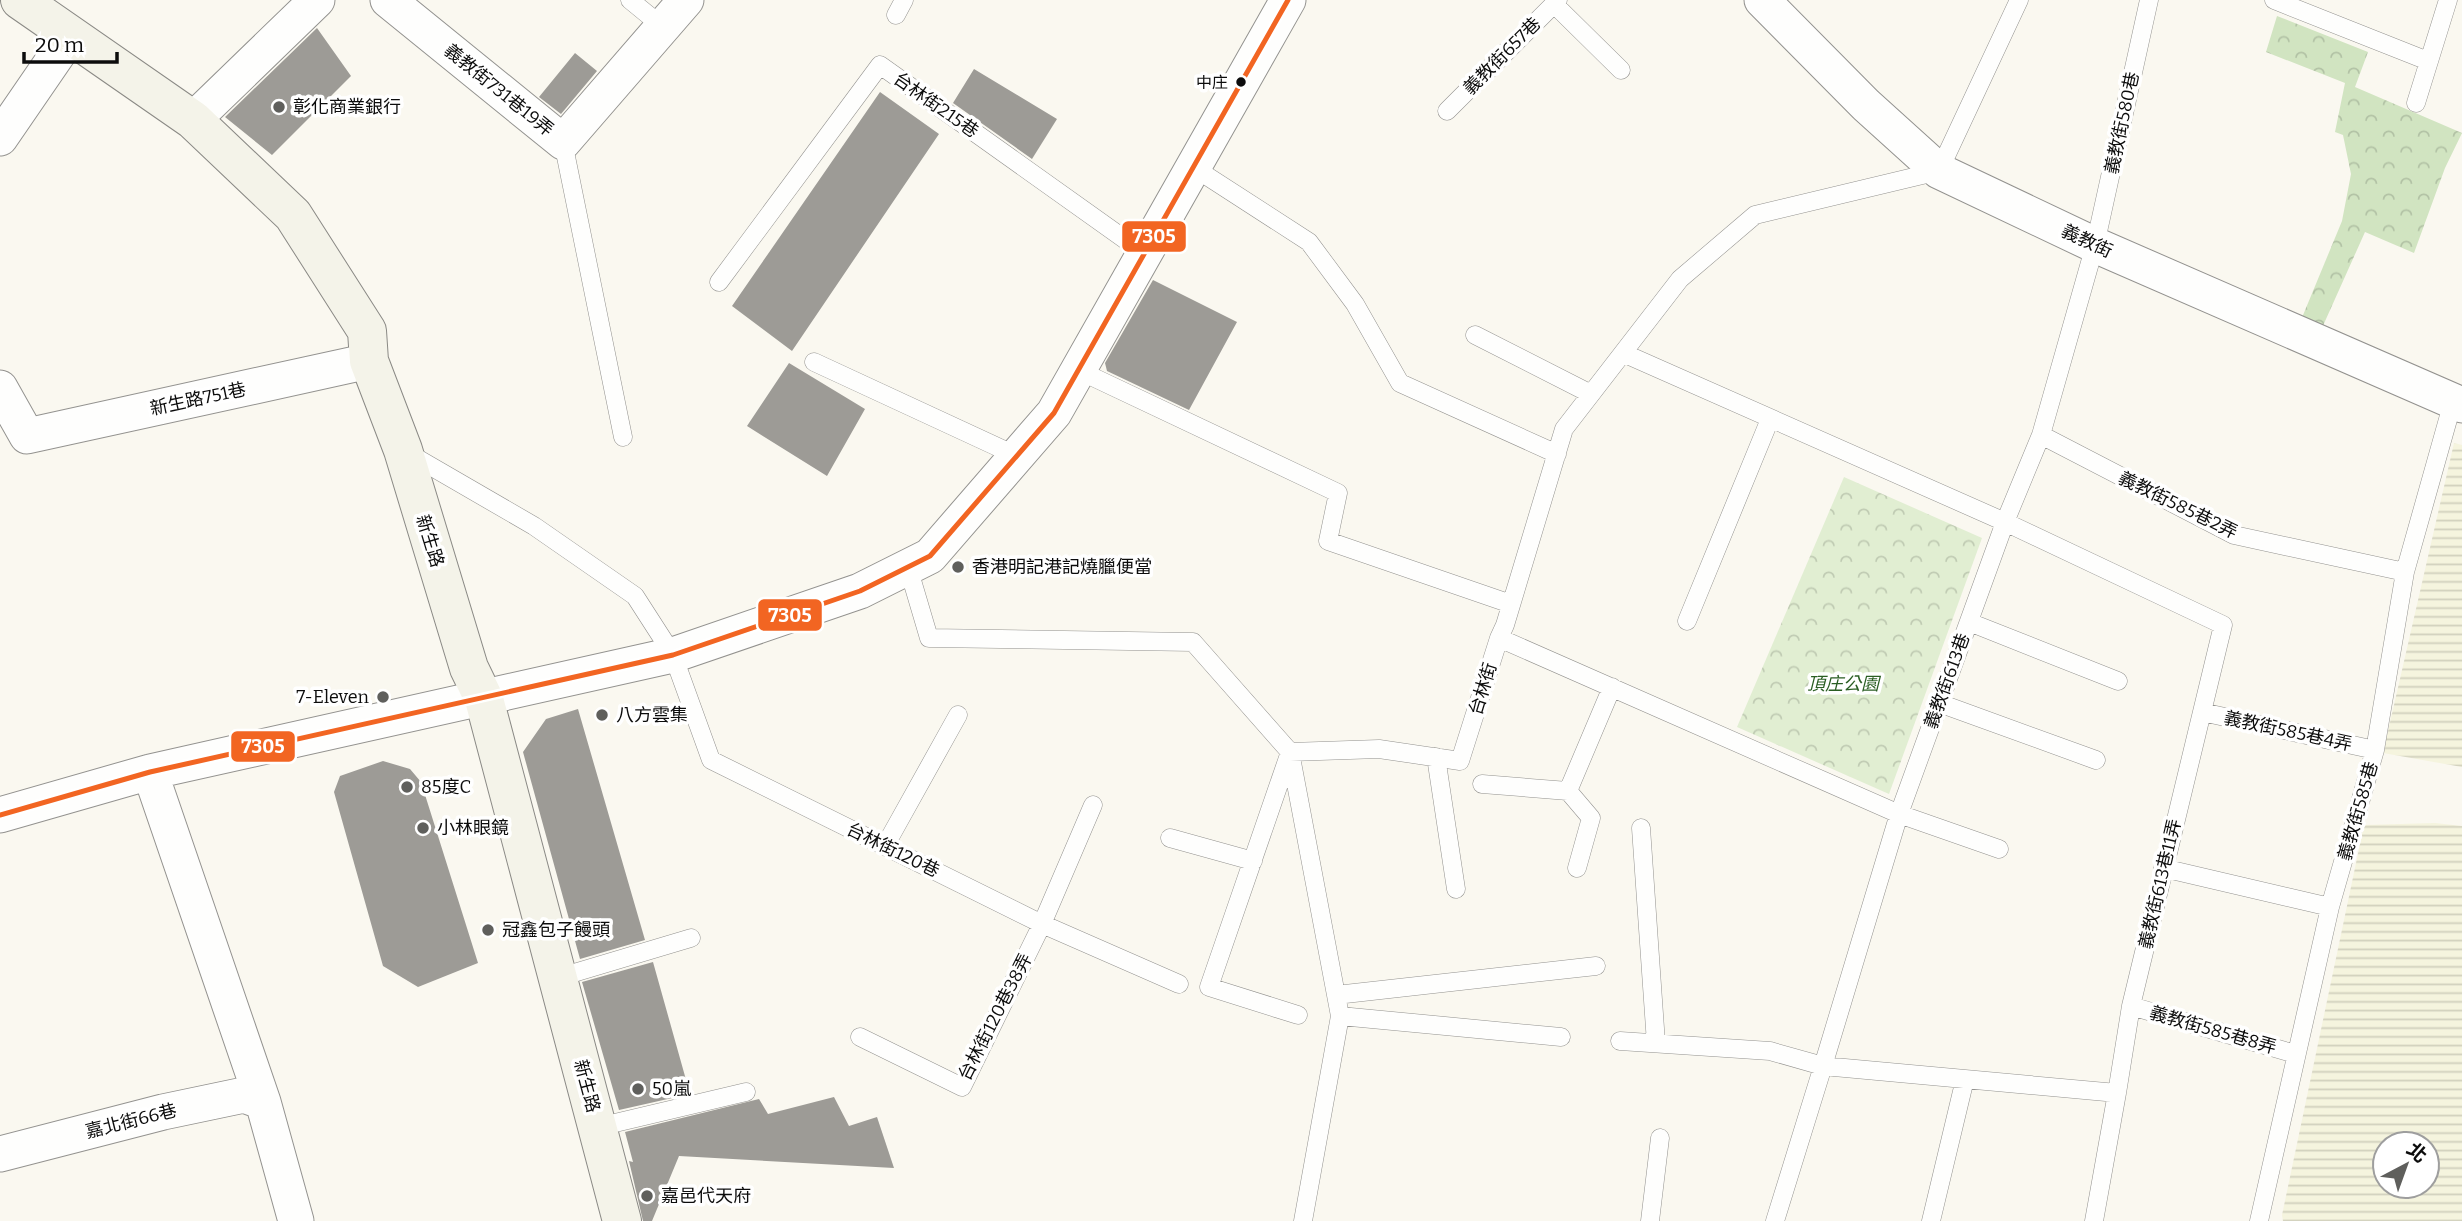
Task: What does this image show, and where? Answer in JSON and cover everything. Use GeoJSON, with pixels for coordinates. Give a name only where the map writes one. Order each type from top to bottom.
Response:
{"type":"FeatureCollection","features":[{"type":"Feature","properties":{"kind":"street","name":"新生路"},"geometry":{"type":"LineString","coordinates":[[20,0],[193,120],[293,215],[367,331],[369,361],[403,450],[468,667],[484,699],[622,1221]]}},
{"type":"Feature","properties":{"kind":"street"},"geometry":{"type":"LineString","coordinates":[[193,120],[317,0]]}},
{"type":"Feature","properties":{"kind":"street","name":"義教街731巷19弄"},"geometry":{"type":"LineString","coordinates":[[387,0],[563,142],[686,0]]}},
{"type":"Feature","properties":{"kind":"street"},"geometry":{"type":"LineString","coordinates":[[1,811],[150,772],[673,655],[860,591],[930,556],[1054,413],[1288,0]]}},
{"type":"Feature","properties":{"kind":"street","name":"義教街"},"geometry":{"type":"LineString","coordinates":[[1762,0],[1866,105],[1939,171],[2095,245],[2459,399]]}},
{"type":"Feature","properties":{"kind":"street"},"geometry":{"type":"LineString","coordinates":[[0,138],[70,36]]}},
{"type":"Feature","properties":{"kind":"street","name":"新生路751巷"},"geometry":{"type":"LineString","coordinates":[[0,388],[27,436],[369,361]]}},
{"type":"Feature","properties":{"kind":"street"},"geometry":{"type":"LineString","coordinates":[[150,772],[262,1102],[296,1221]]}},
{"type":"Feature","properties":{"kind":"street","name":"嘉北街66巷"},"geometry":{"type":"LineString","coordinates":[[0,1154],[163,1112],[244,1095],[262,1102]]}},
{"type":"Feature","properties":{"kind":"lane"},"geometry":{"type":"LineString","coordinates":[[630,0],[663,27]]}},
{"type":"Feature","properties":{"kind":"lane"},"geometry":{"type":"LineString","coordinates":[[1939,171],[2019,0]]}},
{"type":"Feature","properties":{"kind":"lane","name":"義教街580巷"},"geometry":{"type":"LineString","coordinates":[[2095,245],[2149,0]]}},
{"type":"Feature","properties":{"kind":"lane"},"geometry":{"type":"LineString","coordinates":[[2274,0],[2428,61]]}},
{"type":"Feature","properties":{"kind":"lane"},"geometry":{"type":"LineString","coordinates":[[2416,103],[2448,0]]}},
{"type":"Feature","properties":{"kind":"lane"},"geometry":{"type":"LineString","coordinates":[[1556,2],[1621,70]]}},
{"type":"Feature","properties":{"kind":"lane","name":"義教街657巷"},"geometry":{"type":"LineString","coordinates":[[1447,111],[1556,2]]}},
{"type":"Feature","properties":{"kind":"lane","name":"台林街215巷"},"geometry":{"type":"LineString","coordinates":[[719,282],[880,65],[1144,253]]}},
{"type":"Feature","properties":{"kind":"lane"},"geometry":{"type":"LineString","coordinates":[[563,142],[623,437]]}},
{"type":"Feature","properties":{"kind":"lane"},"geometry":{"type":"LineString","coordinates":[[1193,167],[1309,242],[1355,304],[1400,383],[1557,454]]}},
{"type":"Feature","properties":{"kind":"lane","name":"台林街"},"geometry":{"type":"LineString","coordinates":[[1290,752],[1379,749],[1460,761],[1564,429],[1680,279],[1755,215],[1939,171]]}},
{"type":"Feature","properties":{"kind":"lane","name":"義教街613巷"},"geometry":{"type":"LineString","coordinates":[[1775,1221],[1899,814],[2005,522],[2040,435],[2095,245]]}},
{"type":"Feature","properties":{"kind":"lane"},"geometry":{"type":"LineString","coordinates":[[1475,335],[1591,394]]}},
{"type":"Feature","properties":{"kind":"lane"},"geometry":{"type":"LineString","coordinates":[[1623,353],[2005,522]]}},
{"type":"Feature","properties":{"kind":"lane"},"geometry":{"type":"LineString","coordinates":[[814,362],[1017,456]]}},
{"type":"Feature","properties":{"kind":"lane"},"geometry":{"type":"LineString","coordinates":[[1078,370],[1338,493],[1328,541],[1511,604]]}},
{"type":"Feature","properties":{"kind":"lane","name":"義教街585巷"},"geometry":{"type":"LineString","coordinates":[[2259,1221],[2330,907],[2375,750],[2405,572],[2459,399]]}},
{"type":"Feature","properties":{"kind":"lane"},"geometry":{"type":"LineString","coordinates":[[1687,621],[1770,419]]}},
{"type":"Feature","properties":{"kind":"lane","name":"義教街585巷2弄"},"geometry":{"type":"LineString","coordinates":[[2040,435],[2234,535],[2405,572]]}},
{"type":"Feature","properties":{"kind":"lane","name":"台林街120巷"},"geometry":{"type":"LineString","coordinates":[[403,450],[534,526],[635,596],[673,655],[711,760],[1042,923],[1179,984]]}},
{"type":"Feature","properties":{"kind":"lane","name":"義教街613巷11弄"},"geometry":{"type":"LineString","coordinates":[[2005,522],[2223,625],[2131,1006],[2094,1221]]}},
{"type":"Feature","properties":{"kind":"lane"},"geometry":{"type":"LineString","coordinates":[[908,567],[929,638],[1193,642],[1290,752],[1340,1016],[1303,1221]]}},
{"type":"Feature","properties":{"kind":"lane"},"geometry":{"type":"LineString","coordinates":[[1969,622],[2118,681]]}},
{"type":"Feature","properties":{"kind":"lane"},"geometry":{"type":"LineString","coordinates":[[1499,638],[1899,814],[1999,849]]}},
{"type":"Feature","properties":{"kind":"lane"},"geometry":{"type":"LineString","coordinates":[[1568,790],[1612,687]]}},
{"type":"Feature","properties":{"kind":"lane"},"geometry":{"type":"LineString","coordinates":[[1939,703],[2096,760]]}},
{"type":"Feature","properties":{"kind":"lane","name":"義教街585巷4弄"},"geometry":{"type":"LineString","coordinates":[[2202,712],[2375,750]]}},
{"type":"Feature","properties":{"kind":"lane"},"geometry":{"type":"LineString","coordinates":[[885,846],[958,715]]}},
{"type":"Feature","properties":{"kind":"lane"},"geometry":{"type":"LineString","coordinates":[[1290,752],[1209,987],[1298,1015]]}},
{"type":"Feature","properties":{"kind":"lane"},"geometry":{"type":"LineString","coordinates":[[1436,757],[1456,889]]}},
{"type":"Feature","properties":{"kind":"lane"},"geometry":{"type":"LineString","coordinates":[[1482,784],[1568,790],[1591,818],[1577,868]]}},
{"type":"Feature","properties":{"kind":"lane"},"geometry":{"type":"LineString","coordinates":[[1042,923],[1093,805]]}},
{"type":"Feature","properties":{"kind":"lane"},"geometry":{"type":"LineString","coordinates":[[1641,828],[1656,1043]]}},
{"type":"Feature","properties":{"kind":"lane"},"geometry":{"type":"LineString","coordinates":[[1170,838],[1252,861]]}},
{"type":"Feature","properties":{"kind":"lane"},"geometry":{"type":"LineString","coordinates":[[2164,868],[2330,907]]}},
{"type":"Feature","properties":{"kind":"lane","name":"台林街120巷38弄"},"geometry":{"type":"LineString","coordinates":[[860,1037],[962,1087],[1042,923]]}},
{"type":"Feature","properties":{"kind":"lane"},"geometry":{"type":"LineString","coordinates":[[557,978],[691,938]]}},
{"type":"Feature","properties":{"kind":"lane"},"geometry":{"type":"LineString","coordinates":[[1336,995],[1595,966]]}},
{"type":"Feature","properties":{"kind":"lane","name":"義教街585巷8弄"},"geometry":{"type":"LineString","coordinates":[[2131,1006],[2295,1054]]}},
{"type":"Feature","properties":{"kind":"lane"},"geometry":{"type":"LineString","coordinates":[[1340,1016],[1561,1037]]}},
{"type":"Feature","properties":{"kind":"lane"},"geometry":{"type":"LineString","coordinates":[[1620,1041],[1770,1051],[1824,1066],[2118,1093]]}},
{"type":"Feature","properties":{"kind":"lane"},"geometry":{"type":"LineString","coordinates":[[1931,1221],[1965,1079]]}},
{"type":"Feature","properties":{"kind":"lane"},"geometry":{"type":"LineString","coordinates":[[598,1127],[746,1092]]}},
{"type":"Feature","properties":{"kind":"lane"},"geometry":{"type":"LineString","coordinates":[[1650,1221],[1660,1138]]}},
{"type":"Feature","properties":{"kind":"green space"},"geometry":{"type":"Polygon","coordinates":[[[2277,16],[2368,52],[2355,87],[2462,133],[2445,168],[2414,253],[2365,232],[2322,328],[2301,320],[2342,221],[2351,174],[2343,135],[2335,132],[2345,83],[2266,52],[2277,16]]]}},
{"type":"Feature","properties":{"kind":"green space"},"geometry":{"type":"Polygon","coordinates":[[[2454,443],[2462,445],[2462,767],[2383,753],[2454,443]]]}},
{"type":"Feature","properties":{"kind":"green space","name":"頂庄公園"},"geometry":{"type":"Polygon","coordinates":[[[1844,477],[1982,538],[1889,794],[1737,727],[1844,477]]]}},
{"type":"Feature","properties":{"kind":"green space"},"geometry":{"type":"Polygon","coordinates":[[[2435,823],[2462,826],[2462,1221],[2283,1221],[2282,1215],[2364,825],[2435,823]]]}},
{"type":"Feature","properties":{"kind":"building"},"geometry":{"type":"Polygon","coordinates":[[[317,28],[351,76],[272,155],[225,117],[317,28]]]}},
{"type":"Feature","properties":{"kind":"building"},"geometry":{"type":"Polygon","coordinates":[[[575,53],[597,71],[561,114],[539,97],[575,53]]]}},
{"type":"Feature","properties":{"kind":"building"},"geometry":{"type":"Polygon","coordinates":[[[974,69],[1057,119],[1032,159],[953,103],[974,69]]]}},
{"type":"Feature","properties":{"kind":"building"},"geometry":{"type":"Polygon","coordinates":[[[880,92],[939,134],[792,351],[732,306],[880,92]]]}},
{"type":"Feature","properties":{"kind":"building"},"geometry":{"type":"Polygon","coordinates":[[[1153,280],[1237,322],[1189,410],[1107,371],[1105,363],[1153,280]]]}},
{"type":"Feature","properties":{"kind":"building"},"geometry":{"type":"Polygon","coordinates":[[[789,363],[865,409],[827,476],[747,426],[789,363]]]}},
{"type":"Feature","properties":{"kind":"building"},"geometry":{"type":"Polygon","coordinates":[[[578,709],[645,940],[580,959],[523,752],[546,719],[578,709]]]}},
{"type":"Feature","properties":{"kind":"building"},"geometry":{"type":"Polygon","coordinates":[[[383,761],[410,769],[421,782],[478,963],[418,987],[383,966],[334,792],[340,776],[383,761]]]}},
{"type":"Feature","properties":{"kind":"building"},"geometry":{"type":"Polygon","coordinates":[[[653,962],[690,1094],[619,1110],[582,982],[653,962]]]}},
{"type":"Feature","properties":{"kind":"building"},"geometry":{"type":"Polygon","coordinates":[[[834,1097],[849,1126],[877,1117],[894,1168],[679,1156],[652,1221],[643,1221],[625,1132],[759,1099],[768,1114],[834,1097]]]}},
{"type":"Feature","properties":{"kind":"transit line","name":"7305"},"geometry":{"type":"LineString","coordinates":[[0,815],[150,772],[673,655],[860,591],[930,556],[1054,413],[1288,0]]}},
{"type":"Feature","properties":{"kind":"place","name":"中庄"},"geometry":{"type":"Point","coordinates":[1241,82]}},
{"type":"Feature","properties":{"kind":"place","name":"彰化商業銀行"},"geometry":{"type":"Point","coordinates":[279,107]}},
{"type":"Feature","properties":{"kind":"place","name":"香港明記港記燒臘便當"},"geometry":{"type":"Point","coordinates":[958,567]}},
{"type":"Feature","properties":{"kind":"place","name":"7-Eleven"},"geometry":{"type":"Point","coordinates":[383,697]}},
{"type":"Feature","properties":{"kind":"place","name":"八方雲集"},"geometry":{"type":"Point","coordinates":[602,715]}},
{"type":"Feature","properties":{"kind":"place","name":"85度C"},"geometry":{"type":"Point","coordinates":[407,787]}},
{"type":"Feature","properties":{"kind":"place","name":"小林眼鏡"},"geometry":{"type":"Point","coordinates":[423,828]}},
{"type":"Feature","properties":{"kind":"place","name":"冠鑫包子饅頭"},"geometry":{"type":"Point","coordinates":[488,930]}},
{"type":"Feature","properties":{"kind":"place","name":"50嵐"},"geometry":{"type":"Point","coordinates":[638,1089]}},
{"type":"Feature","properties":{"kind":"place","name":"嘉邑代天府"},"geometry":{"type":"Point","coordinates":[647,1196]}}]}
